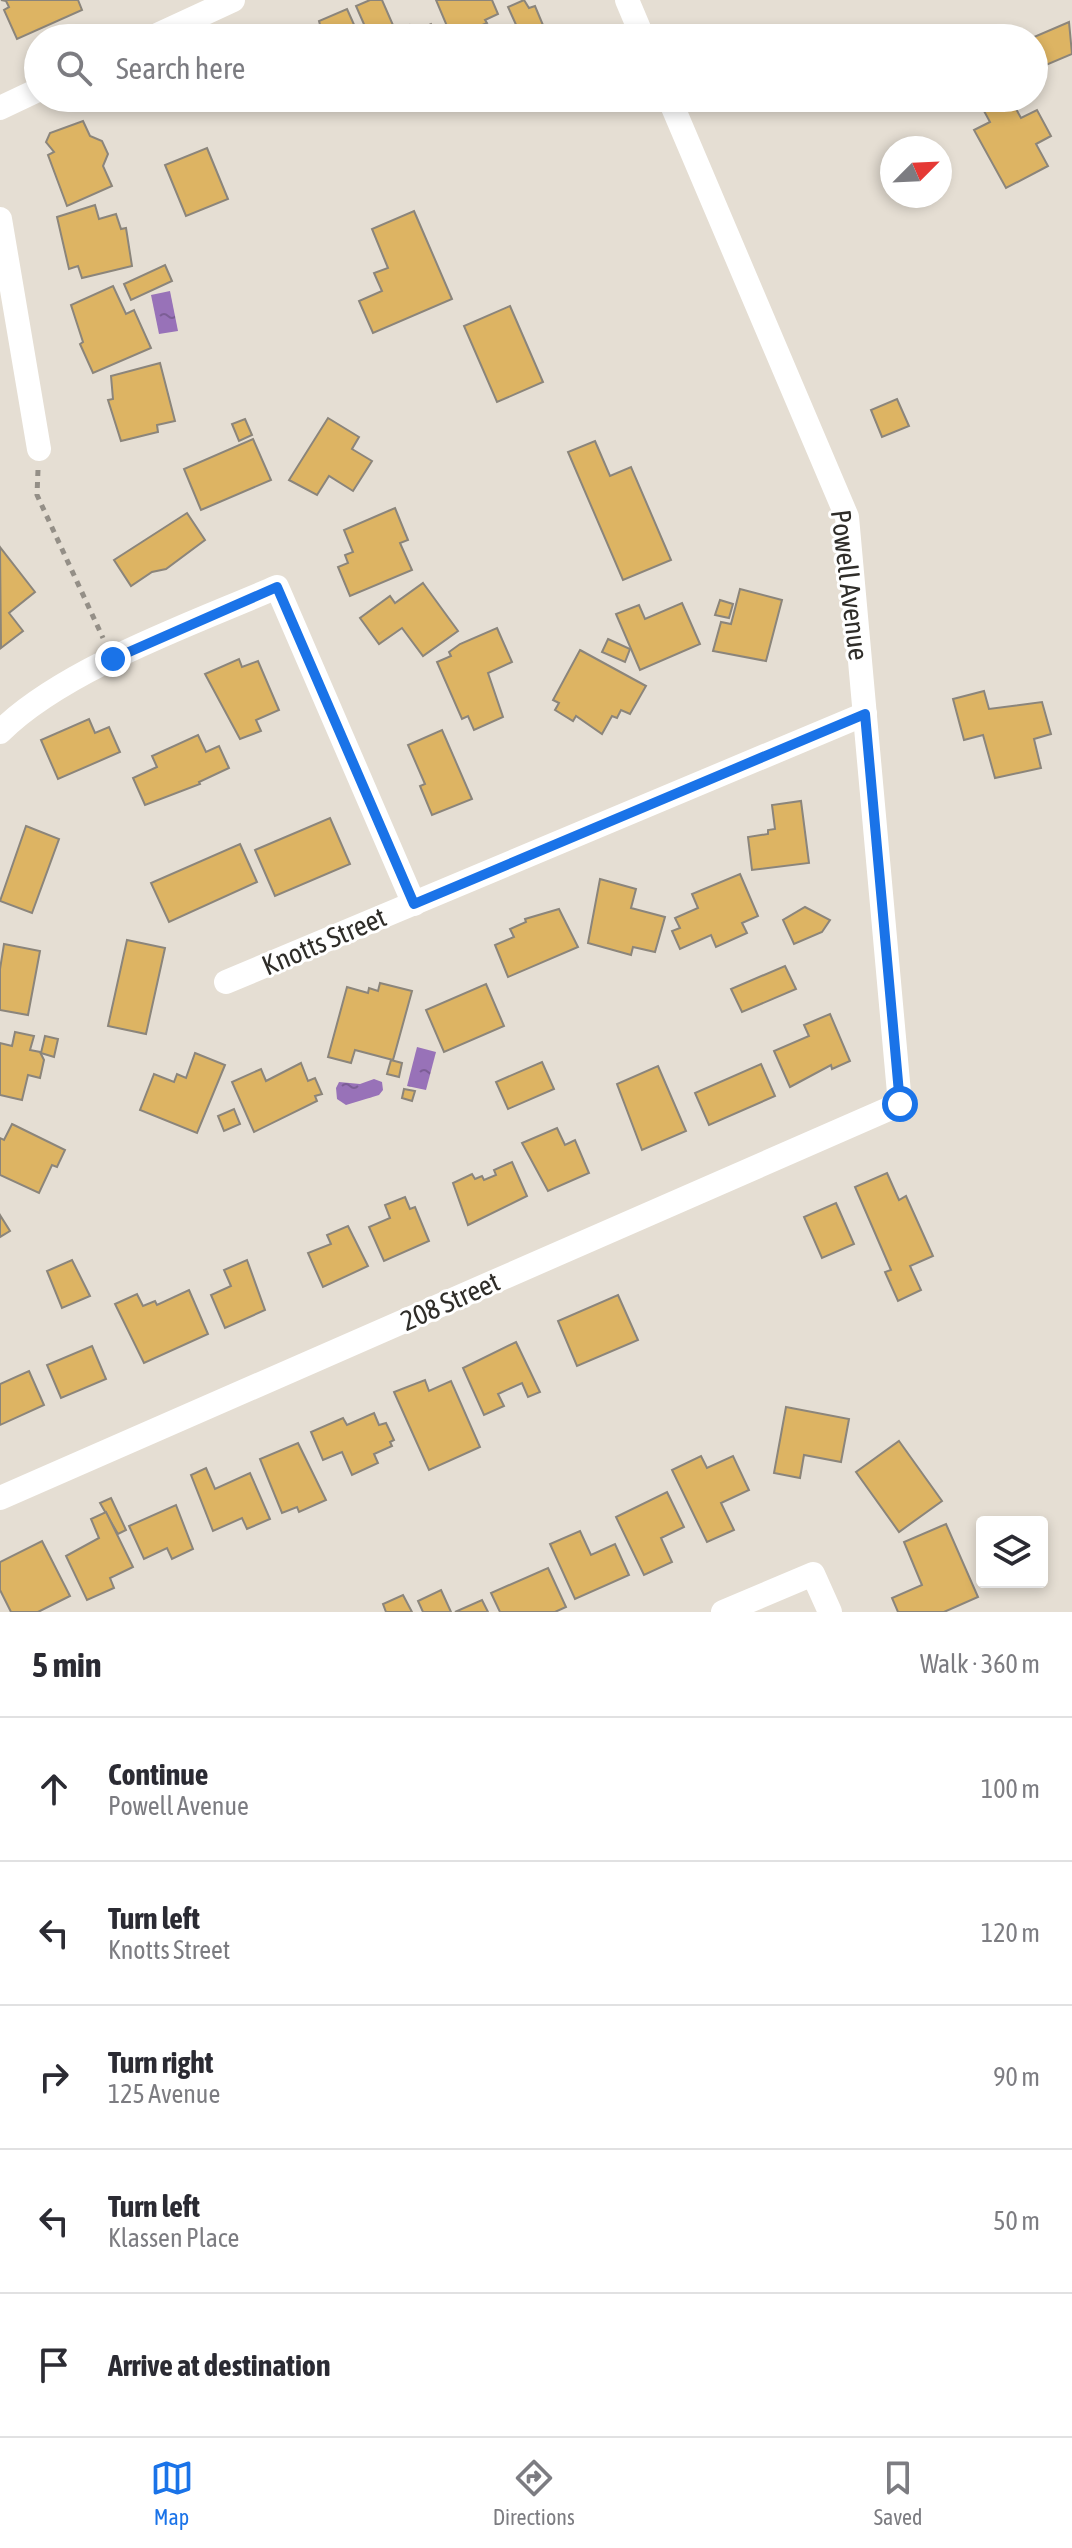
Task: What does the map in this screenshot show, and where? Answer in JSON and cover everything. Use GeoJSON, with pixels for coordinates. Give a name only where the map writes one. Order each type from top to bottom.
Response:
{"type":"FeatureCollection","features":[{"type":"Feature","properties":{"kind":"street"},"geometry":{"type":"LineString","coordinates":[[181,24],[233,0]]}},
{"type":"Feature","properties":{"kind":"street"},"geometry":{"type":"LineString","coordinates":[[627,0],[637,24]]}},
{"type":"Feature","properties":{"kind":"street"},"geometry":{"type":"LineString","coordinates":[[0,108],[24,97]]}},
{"type":"Feature","properties":{"kind":"street","name":"Powell Avenue"},"geometry":{"type":"LineString","coordinates":[[675,112],[847,517],[900,1104]]}},
{"type":"Feature","properties":{"kind":"street"},"geometry":{"type":"LineString","coordinates":[[0,219],[39,449]]}},
{"type":"Feature","properties":{"kind":"street"},"geometry":{"type":"LineString","coordinates":[[0,732],[20,712],[113,659],[277,587],[414,904]]}},
{"type":"Feature","properties":{"kind":"street","name":"Knotts Street"},"geometry":{"type":"LineString","coordinates":[[226,982],[865,714]]}},
{"type":"Feature","properties":{"kind":"street","name":"208 Street"},"geometry":{"type":"LineString","coordinates":[[0,1498],[900,1104]]}},
{"type":"Feature","properties":{"kind":"street"},"geometry":{"type":"LineString","coordinates":[[723,1612],[813,1574],[830,1612]]}},
{"type":"Feature","properties":{"kind":"path"},"geometry":{"type":"LineString","coordinates":[[39,449],[37,495],[113,659]]}},
{"type":"Feature","properties":{"kind":"water"},"geometry":{"type":"Polygon","coordinates":[[[170,291],[178,331],[159,334],[151,295],[170,291]]]}},
{"type":"Feature","properties":{"kind":"water"},"geometry":{"type":"Polygon","coordinates":[[[417,1047],[436,1052],[426,1090],[407,1086],[417,1047]]]}},
{"type":"Feature","properties":{"kind":"water"},"geometry":{"type":"Polygon","coordinates":[[[374,1079],[382,1082],[383,1090],[379,1095],[346,1105],[337,1099],[339,1082],[360,1084],[374,1079]]]}},
{"type":"Feature","properties":{"kind":"building"},"geometry":{"type":"Polygon","coordinates":[[[1,0],[78,0],[82,10],[51,24],[24,24],[24,36],[17,39],[4,10],[9,7],[6,1],[1,0]]]}},
{"type":"Feature","properties":{"kind":"building"},"geometry":{"type":"Polygon","coordinates":[[[370,0],[382,0],[392,24],[364,24],[356,6],[370,0]]]}},
{"type":"Feature","properties":{"kind":"building"},"geometry":{"type":"Polygon","coordinates":[[[436,0],[492,0],[498,14],[485,20],[485,24],[446,24],[436,0]]]}},
{"type":"Feature","properties":{"kind":"building"},"geometry":{"type":"Polygon","coordinates":[[[524,0],[529,8],[535,6],[542,24],[516,24],[508,7],[524,0]]]}},
{"type":"Feature","properties":{"kind":"building"},"geometry":{"type":"Polygon","coordinates":[[[347,9],[354,24],[320,24],[319,21],[347,9]]]}},
{"type":"Feature","properties":{"kind":"building"},"geometry":{"type":"Polygon","coordinates":[[[1069,22],[1072,54],[1048,64],[1048,31],[1069,22]]]}},
{"type":"Feature","properties":{"kind":"building"},"geometry":{"type":"Polygon","coordinates":[[[985,112],[1018,112],[1021,118],[1038,112],[1051,136],[1036,144],[1048,166],[1006,188],[974,130],[990,122],[985,112]]]}},
{"type":"Feature","properties":{"kind":"building"},"geometry":{"type":"Polygon","coordinates":[[[83,121],[90,136],[102,141],[108,154],[103,166],[112,186],[67,206],[48,155],[54,152],[46,142],[50,133],[83,121]]]}},
{"type":"Feature","properties":{"kind":"building"},"geometry":{"type":"Polygon","coordinates":[[[207,148],[228,199],[186,216],[165,165],[207,148]]]}},
{"type":"Feature","properties":{"kind":"building"},"geometry":{"type":"Polygon","coordinates":[[[95,205],[99,219],[116,214],[121,229],[126,228],[132,266],[82,278],[78,266],[69,269],[57,217],[95,205]]]}},
{"type":"Feature","properties":{"kind":"building"},"geometry":{"type":"Polygon","coordinates":[[[414,211],[452,299],[373,333],[359,301],[382,291],[374,273],[388,268],[372,229],[414,211]]]}},
{"type":"Feature","properties":{"kind":"building"},"geometry":{"type":"Polygon","coordinates":[[[165,265],[172,281],[131,300],[124,284],[165,265]]]}},
{"type":"Feature","properties":{"kind":"building"},"geometry":{"type":"Polygon","coordinates":[[[113,286],[126,314],[134,310],[151,348],[93,373],[80,344],[83,342],[71,305],[113,286]]]}},
{"type":"Feature","properties":{"kind":"building"},"geometry":{"type":"Polygon","coordinates":[[[510,306],[543,382],[497,402],[464,326],[510,306]]]}},
{"type":"Feature","properties":{"kind":"building"},"geometry":{"type":"Polygon","coordinates":[[[160,363],[175,421],[157,425],[158,432],[121,441],[108,400],[113,399],[111,376],[160,363]]]}},
{"type":"Feature","properties":{"kind":"building"},"geometry":{"type":"Polygon","coordinates":[[[897,399],[909,426],[882,437],[871,410],[897,399]]]}},
{"type":"Feature","properties":{"kind":"building"},"geometry":{"type":"Polygon","coordinates":[[[328,418],[359,437],[352,449],[372,461],[353,491],[329,476],[317,495],[289,480],[328,418]]]}},
{"type":"Feature","properties":{"kind":"building"},"geometry":{"type":"Polygon","coordinates":[[[245,419],[252,435],[239,441],[232,424],[245,419]]]}},
{"type":"Feature","properties":{"kind":"building"},"geometry":{"type":"Polygon","coordinates":[[[253,439],[271,480],[201,510],[184,469],[253,439]]]}},
{"type":"Feature","properties":{"kind":"building"},"geometry":{"type":"Polygon","coordinates":[[[595,441],[610,476],[631,467],[671,560],[623,580],[568,452],[595,441]]]}},
{"type":"Feature","properties":{"kind":"building"},"geometry":{"type":"Polygon","coordinates":[[[395,508],[408,540],[400,543],[412,570],[350,596],[338,567],[348,563],[345,555],[353,552],[344,530],[395,508]]]}},
{"type":"Feature","properties":{"kind":"building"},"geometry":{"type":"Polygon","coordinates":[[[187,513],[205,540],[166,569],[152,572],[131,586],[114,560],[187,513]]]}},
{"type":"Feature","properties":{"kind":"building"},"geometry":{"type":"Polygon","coordinates":[[[0,547],[35,592],[9,613],[23,631],[1,648],[0,547]]]}},
{"type":"Feature","properties":{"kind":"building"},"geometry":{"type":"Polygon","coordinates":[[[423,583],[458,631],[423,656],[402,628],[379,644],[360,618],[390,596],[395,603],[423,583]]]}},
{"type":"Feature","properties":{"kind":"building"},"geometry":{"type":"Polygon","coordinates":[[[740,589],[782,600],[766,661],[713,651],[721,622],[731,624],[740,589]]]}},
{"type":"Feature","properties":{"kind":"building"},"geometry":{"type":"Polygon","coordinates":[[[720,600],[733,604],[729,618],[715,615],[720,600]]]}},
{"type":"Feature","properties":{"kind":"building"},"geometry":{"type":"Polygon","coordinates":[[[682,603],[700,644],[640,670],[616,614],[639,605],[645,619],[682,603]]]}},
{"type":"Feature","properties":{"kind":"building"},"geometry":{"type":"Polygon","coordinates":[[[497,628],[512,662],[488,673],[503,717],[474,730],[468,716],[462,719],[437,662],[451,656],[449,652],[460,644],[497,628]]]}},
{"type":"Feature","properties":{"kind":"building"},"geometry":{"type":"Polygon","coordinates":[[[608,639],[630,649],[625,662],[602,652],[608,639]]]}},
{"type":"Feature","properties":{"kind":"building"},"geometry":{"type":"Polygon","coordinates":[[[580,650],[646,686],[630,714],[621,710],[617,718],[612,716],[602,734],[576,716],[573,721],[555,710],[559,703],[553,700],[580,650]]]}},
{"type":"Feature","properties":{"kind":"building"},"geometry":{"type":"Polygon","coordinates":[[[239,659],[242,667],[258,661],[279,710],[256,720],[261,731],[240,739],[205,674],[239,659]]]}},
{"type":"Feature","properties":{"kind":"building"},"geometry":{"type":"Polygon","coordinates":[[[984,691],[989,709],[1042,702],[1051,734],[1034,739],[1041,768],[995,778],[983,735],[964,740],[953,699],[984,691]]]}},
{"type":"Feature","properties":{"kind":"building"},"geometry":{"type":"Polygon","coordinates":[[[89,719],[95,733],[109,727],[120,752],[58,779],[41,740],[89,719]]]}},
{"type":"Feature","properties":{"kind":"building"},"geometry":{"type":"Polygon","coordinates":[[[442,730],[472,799],[432,815],[420,786],[425,784],[408,745],[442,730]]]}},
{"type":"Feature","properties":{"kind":"building"},"geometry":{"type":"Polygon","coordinates":[[[198,735],[206,752],[219,746],[229,768],[200,784],[145,805],[133,778],[157,767],[152,756],[198,735]]]}},
{"type":"Feature","properties":{"kind":"building"},"geometry":{"type":"Polygon","coordinates":[[[801,801],[809,863],[752,870],[748,837],[768,834],[768,830],[775,829],[772,805],[801,801]]]}},
{"type":"Feature","properties":{"kind":"building"},"geometry":{"type":"Polygon","coordinates":[[[330,818],[350,864],[275,896],[255,850],[330,818]]]}},
{"type":"Feature","properties":{"kind":"building"},"geometry":{"type":"Polygon","coordinates":[[[26,826],[59,839],[32,913],[0,901],[26,826]]]}},
{"type":"Feature","properties":{"kind":"building"},"geometry":{"type":"Polygon","coordinates":[[[240,844],[257,882],[169,922],[151,883],[240,844]]]}},
{"type":"Feature","properties":{"kind":"building"},"geometry":{"type":"Polygon","coordinates":[[[740,874],[758,916],[742,923],[747,933],[716,947],[711,935],[680,949],[672,931],[680,928],[675,918],[698,908],[692,894],[740,874]]]}},
{"type":"Feature","properties":{"kind":"building"},"geometry":{"type":"Polygon","coordinates":[[[600,879],[636,889],[631,908],[665,917],[655,952],[633,947],[631,955],[588,943],[600,879]]]}},
{"type":"Feature","properties":{"kind":"building"},"geometry":{"type":"Polygon","coordinates":[[[805,907],[830,920],[822,932],[794,944],[783,920],[805,907]]]}},
{"type":"Feature","properties":{"kind":"building"},"geometry":{"type":"Polygon","coordinates":[[[559,909],[578,947],[508,977],[495,945],[514,937],[510,929],[526,922],[525,919],[559,909]]]}},
{"type":"Feature","properties":{"kind":"building"},"geometry":{"type":"Polygon","coordinates":[[[127,940],[165,948],[146,1034],[108,1026],[127,940]]]}},
{"type":"Feature","properties":{"kind":"building"},"geometry":{"type":"Polygon","coordinates":[[[4,944],[40,951],[28,1015],[0,1010],[0,969],[4,944]]]}},
{"type":"Feature","properties":{"kind":"building"},"geometry":{"type":"Polygon","coordinates":[[[785,966],[796,989],[742,1012],[731,989],[785,966]]]}},
{"type":"Feature","properties":{"kind":"building"},"geometry":{"type":"Polygon","coordinates":[[[380,983],[412,991],[393,1060],[355,1050],[351,1063],[328,1057],[347,987],[368,993],[369,988],[378,991],[380,983]]]}},
{"type":"Feature","properties":{"kind":"building"},"geometry":{"type":"Polygon","coordinates":[[[486,984],[504,1026],[444,1052],[426,1010],[486,984]]]}},
{"type":"Feature","properties":{"kind":"building"},"geometry":{"type":"Polygon","coordinates":[[[830,1014],[850,1061],[832,1069],[831,1065],[790,1087],[774,1051],[809,1036],[804,1025],[830,1014]]]}},
{"type":"Feature","properties":{"kind":"building"},"geometry":{"type":"Polygon","coordinates":[[[15,1032],[34,1036],[30,1050],[40,1052],[44,1060],[40,1078],[28,1075],[22,1100],[0,1095],[0,1043],[12,1046],[15,1032]]]}},
{"type":"Feature","properties":{"kind":"building"},"geometry":{"type":"Polygon","coordinates":[[[45,1036],[58,1039],[54,1057],[41,1053],[45,1036]]]}},
{"type":"Feature","properties":{"kind":"building"},"geometry":{"type":"Polygon","coordinates":[[[195,1053],[225,1065],[197,1133],[140,1110],[154,1074],[174,1082],[177,1074],[186,1078],[195,1053]]]}},
{"type":"Feature","properties":{"kind":"building"},"geometry":{"type":"Polygon","coordinates":[[[391,1060],[402,1063],[399,1077],[387,1074],[391,1060]]]}},
{"type":"Feature","properties":{"kind":"building"},"geometry":{"type":"Polygon","coordinates":[[[542,1062],[554,1089],[508,1109],[496,1082],[542,1062]]]}},
{"type":"Feature","properties":{"kind":"building"},"geometry":{"type":"Polygon","coordinates":[[[301,1063],[308,1081],[315,1078],[322,1094],[315,1096],[317,1101],[254,1132],[232,1082],[261,1069],[266,1081],[301,1063]]]}},
{"type":"Feature","properties":{"kind":"building"},"geometry":{"type":"Polygon","coordinates":[[[761,1064],[775,1096],[709,1125],[695,1093],[761,1064]]]}},
{"type":"Feature","properties":{"kind":"building"},"geometry":{"type":"Polygon","coordinates":[[[658,1066],[686,1131],[642,1150],[617,1084],[658,1066]]]}},
{"type":"Feature","properties":{"kind":"building"},"geometry":{"type":"Polygon","coordinates":[[[404,1089],[415,1091],[412,1101],[402,1098],[404,1089]]]}},
{"type":"Feature","properties":{"kind":"building"},"geometry":{"type":"Polygon","coordinates":[[[234,1109],[240,1124],[224,1131],[218,1116],[234,1109]]]}},
{"type":"Feature","properties":{"kind":"building"},"geometry":{"type":"Polygon","coordinates":[[[12,1124],[65,1150],[57,1167],[52,1165],[39,1193],[0,1175],[0,1138],[4,1140],[12,1124]]]}},
{"type":"Feature","properties":{"kind":"building"},"geometry":{"type":"Polygon","coordinates":[[[557,1128],[565,1145],[575,1140],[589,1173],[548,1191],[522,1143],[557,1128]]]}},
{"type":"Feature","properties":{"kind":"building"},"geometry":{"type":"Polygon","coordinates":[[[512,1162],[527,1196],[468,1225],[453,1183],[472,1174],[475,1179],[482,1176],[484,1180],[496,1175],[494,1170],[512,1162]]]}},
{"type":"Feature","properties":{"kind":"building"},"geometry":{"type":"Polygon","coordinates":[[[887,1173],[899,1200],[906,1196],[933,1256],[910,1266],[921,1290],[898,1301],[885,1272],[891,1270],[855,1187],[887,1173]]]}},
{"type":"Feature","properties":{"kind":"building"},"geometry":{"type":"Polygon","coordinates":[[[405,1197],[410,1209],[415,1207],[429,1241],[384,1261],[369,1227],[390,1218],[385,1205],[405,1197]]]}},
{"type":"Feature","properties":{"kind":"building"},"geometry":{"type":"Polygon","coordinates":[[[836,1203],[854,1244],[822,1258],[804,1217],[836,1203]]]}},
{"type":"Feature","properties":{"kind":"building"},"geometry":{"type":"Polygon","coordinates":[[[0,1215],[10,1231],[0,1237],[0,1215]]]}},
{"type":"Feature","properties":{"kind":"building"},"geometry":{"type":"Polygon","coordinates":[[[348,1226],[368,1266],[323,1287],[308,1253],[331,1244],[327,1235],[348,1226]]]}},
{"type":"Feature","properties":{"kind":"building"},"geometry":{"type":"Polygon","coordinates":[[[72,1260],[90,1296],[62,1308],[47,1271],[72,1260]]]}},
{"type":"Feature","properties":{"kind":"building"},"geometry":{"type":"Polygon","coordinates":[[[247,1260],[265,1310],[225,1328],[211,1295],[231,1286],[224,1270],[247,1260]]]}},
{"type":"Feature","properties":{"kind":"building"},"geometry":{"type":"Polygon","coordinates":[[[189,1290],[208,1334],[144,1363],[115,1304],[137,1294],[143,1306],[155,1301],[157,1305],[189,1290]]]}},
{"type":"Feature","properties":{"kind":"building"},"geometry":{"type":"Polygon","coordinates":[[[618,1295],[638,1340],[577,1366],[558,1321],[618,1295]]]}},
{"type":"Feature","properties":{"kind":"building"},"geometry":{"type":"Polygon","coordinates":[[[516,1342],[540,1392],[528,1397],[522,1383],[498,1394],[504,1406],[484,1415],[463,1368],[516,1342]]]}},
{"type":"Feature","properties":{"kind":"building"},"geometry":{"type":"Polygon","coordinates":[[[92,1346],[106,1379],[61,1398],[47,1365],[92,1346]]]}},
{"type":"Feature","properties":{"kind":"building"},"geometry":{"type":"Polygon","coordinates":[[[29,1371],[44,1405],[0,1425],[0,1384],[29,1371]]]}},
{"type":"Feature","properties":{"kind":"building"},"geometry":{"type":"Polygon","coordinates":[[[425,1380],[429,1391],[451,1381],[480,1447],[429,1470],[394,1392],[425,1380]]]}},
{"type":"Feature","properties":{"kind":"building"},"geometry":{"type":"Polygon","coordinates":[[[786,1407],[849,1419],[841,1462],[804,1455],[800,1478],[774,1473],[786,1407]]]}},
{"type":"Feature","properties":{"kind":"building"},"geometry":{"type":"Polygon","coordinates":[[[374,1413],[379,1425],[386,1423],[394,1440],[390,1442],[392,1446],[374,1454],[378,1463],[352,1475],[342,1452],[323,1460],[311,1432],[343,1418],[347,1425],[374,1413]]]}},
{"type":"Feature","properties":{"kind":"building"},"geometry":{"type":"Polygon","coordinates":[[[899,1441],[942,1501],[899,1532],[856,1472],[899,1441]]]}},
{"type":"Feature","properties":{"kind":"building"},"geometry":{"type":"Polygon","coordinates":[[[298,1443],[326,1500],[299,1512],[297,1507],[282,1513],[260,1459],[298,1443]]]}},
{"type":"Feature","properties":{"kind":"building"},"geometry":{"type":"Polygon","coordinates":[[[701,1456],[707,1468],[733,1456],[749,1490],[721,1503],[734,1530],[707,1542],[672,1470],[701,1456]]]}},
{"type":"Feature","properties":{"kind":"building"},"geometry":{"type":"Polygon","coordinates":[[[206,1468],[215,1489],[250,1473],[270,1519],[247,1529],[242,1518],[213,1531],[191,1475],[206,1468]]]}},
{"type":"Feature","properties":{"kind":"building"},"geometry":{"type":"Polygon","coordinates":[[[667,1492],[684,1527],[661,1538],[672,1562],[644,1575],[616,1517],[667,1492]]]}},
{"type":"Feature","properties":{"kind":"building"},"geometry":{"type":"Polygon","coordinates":[[[111,1498],[126,1530],[118,1534],[100,1503],[111,1498]]]}},
{"type":"Feature","properties":{"kind":"building"},"geometry":{"type":"Polygon","coordinates":[[[176,1505],[193,1549],[172,1559],[167,1548],[144,1559],[129,1526],[176,1505]]]}},
{"type":"Feature","properties":{"kind":"building"},"geometry":{"type":"Polygon","coordinates":[[[106,1512],[133,1567],[110,1578],[114,1588],[87,1600],[66,1556],[99,1538],[91,1519],[106,1512]]]}},
{"type":"Feature","properties":{"kind":"building"},"geometry":{"type":"Polygon","coordinates":[[[946,1524],[978,1597],[944,1612],[898,1612],[892,1598],[922,1585],[904,1542],[946,1524]]]}},
{"type":"Feature","properties":{"kind":"building"},"geometry":{"type":"Polygon","coordinates":[[[580,1531],[591,1555],[615,1544],[629,1575],[575,1599],[550,1544],[580,1531]]]}},
{"type":"Feature","properties":{"kind":"building"},"geometry":{"type":"Polygon","coordinates":[[[42,1541],[70,1596],[38,1612],[11,1612],[0,1590],[0,1562],[42,1541]]]}},
{"type":"Feature","properties":{"kind":"building"},"geometry":{"type":"Polygon","coordinates":[[[548,1568],[566,1607],[555,1612],[500,1612],[491,1593],[548,1568]]]}},
{"type":"Feature","properties":{"kind":"building"},"geometry":{"type":"Polygon","coordinates":[[[441,1590],[451,1612],[423,1612],[418,1601],[441,1590]]]}},
{"type":"Feature","properties":{"kind":"building"},"geometry":{"type":"Polygon","coordinates":[[[403,1595],[412,1612],[386,1612],[383,1604],[403,1595]]]}},
{"type":"Feature","properties":{"kind":"building"},"geometry":{"type":"Polygon","coordinates":[[[482,1600],[488,1612],[455,1612],[482,1600]]]}},
{"type":"Feature","properties":{"kind":"route"},"geometry":{"type":"LineString","coordinates":[[113,659],[277,587],[414,904],[865,714],[900,1104]]}}]}
